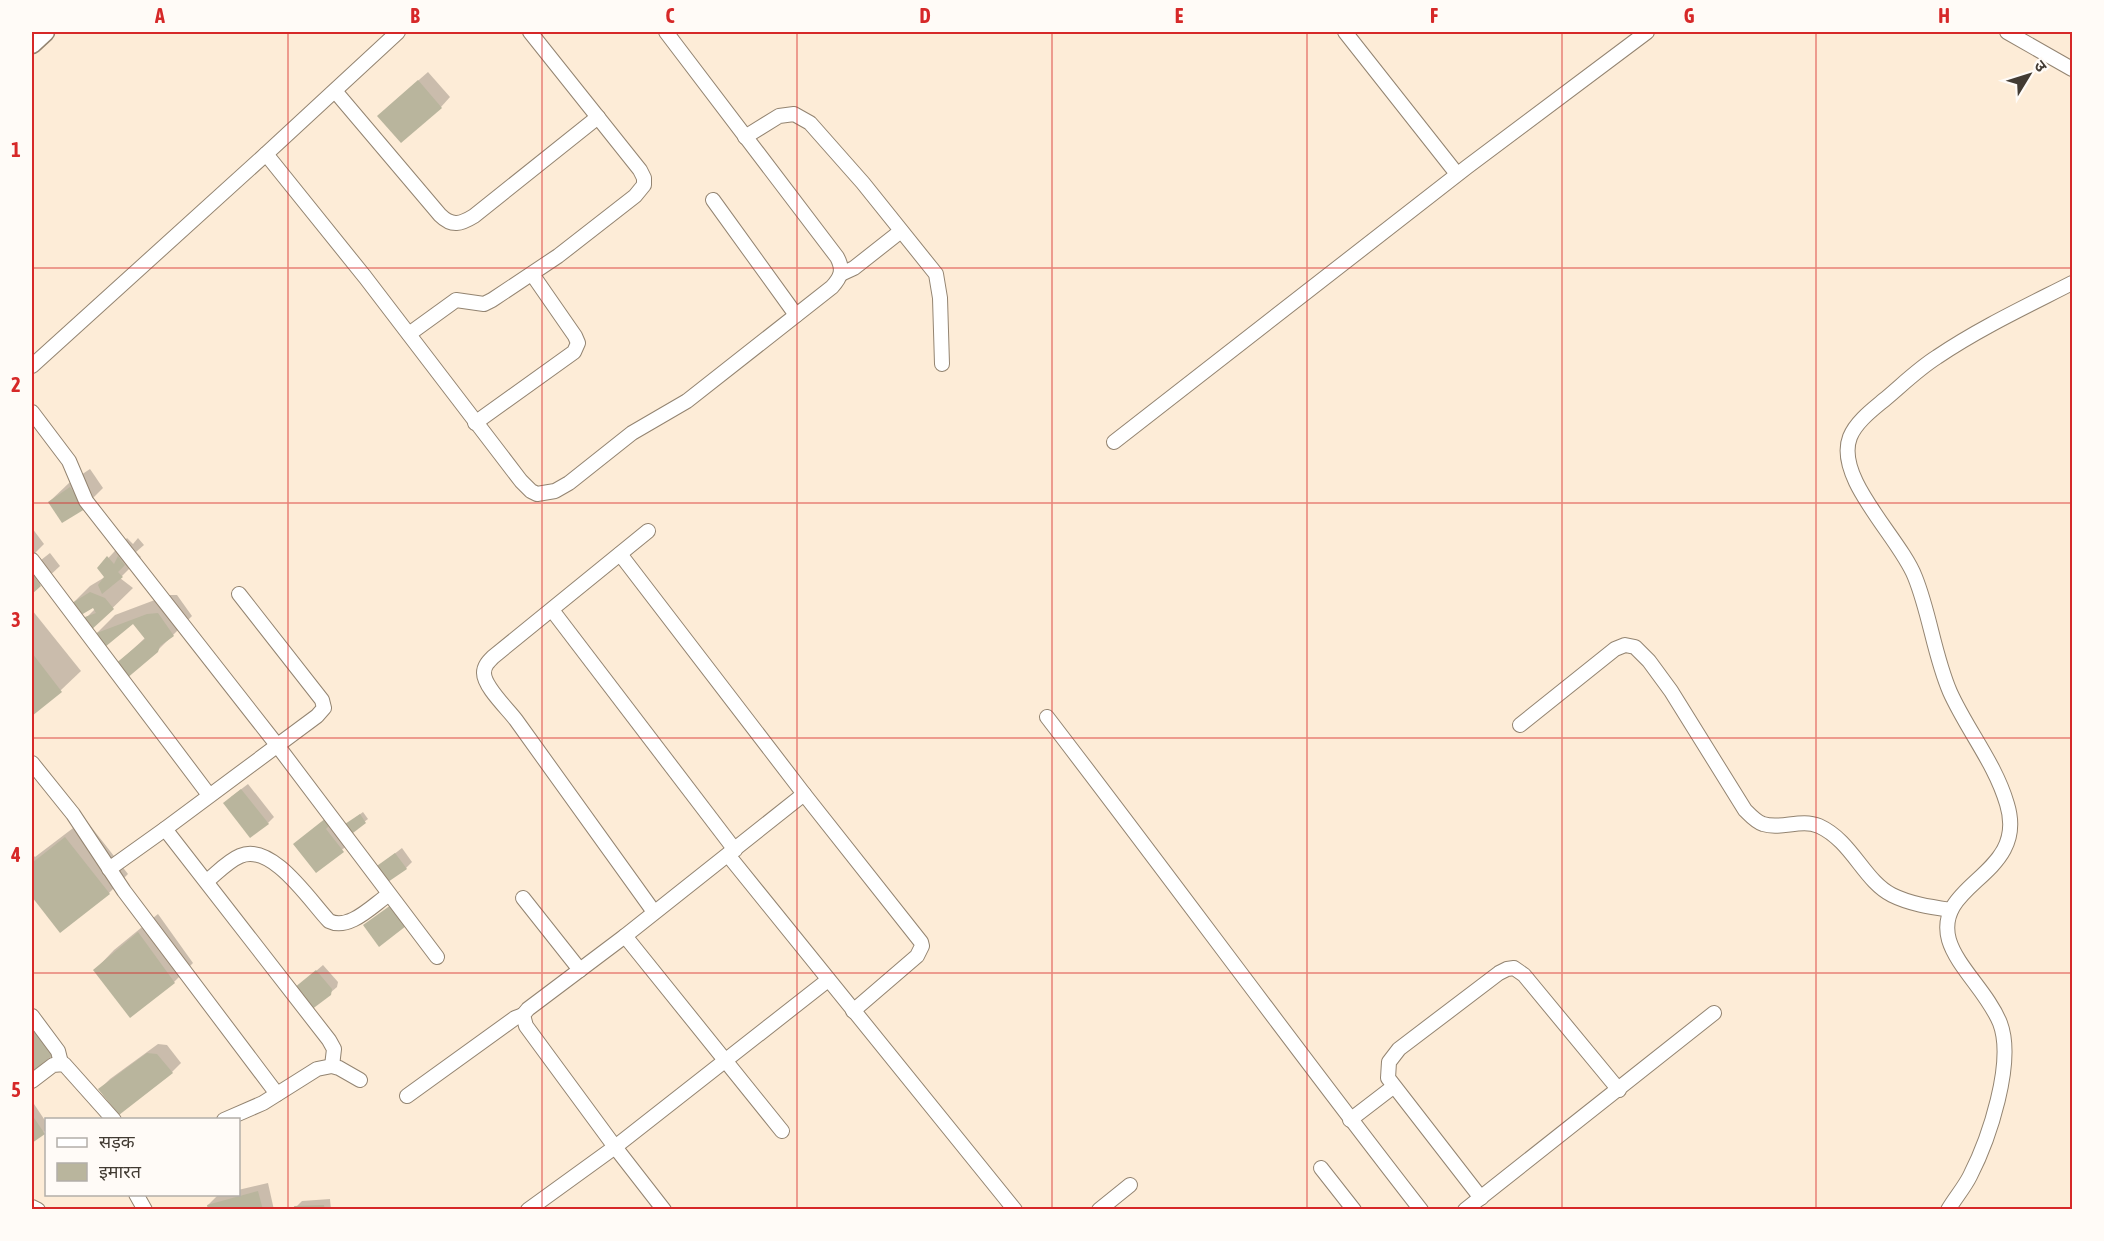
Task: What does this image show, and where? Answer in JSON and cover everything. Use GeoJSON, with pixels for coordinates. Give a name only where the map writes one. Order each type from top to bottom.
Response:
{"type":"FeatureCollection","features":[{"type":"Feature","properties":{"kind":"street"},"geometry":{"type":"LineString","coordinates":[[32,44],[45,32]]}},
{"type":"Feature","properties":{"kind":"street"},"geometry":{"type":"LineString","coordinates":[[32,366],[398,32]]}},
{"type":"Feature","properties":{"kind":"street"},"geometry":{"type":"LineString","coordinates":[[409,334],[456,300],[484,304],[532,274],[636,196],[644,185],[644,178],[640,170],[530,32]]}},
{"type":"Feature","properties":{"kind":"street"},"geometry":{"type":"LineString","coordinates":[[266,154],[409,334],[526,487],[537,494],[555,491],[632,433],[687,401],[832,287],[841,273],[841,265],[837,257],[666,32]]}},
{"type":"Feature","properties":{"kind":"street"},"geometry":{"type":"LineString","coordinates":[[1345,32],[1457,174]]}},
{"type":"Feature","properties":{"kind":"street"},"geometry":{"type":"LineString","coordinates":[[1114,442],[1457,174],[1647,32]]}},
{"type":"Feature","properties":{"kind":"street"},"geometry":{"type":"LineString","coordinates":[[2007,32],[2073,69]]}},
{"type":"Feature","properties":{"kind":"street"},"geometry":{"type":"LineString","coordinates":[[335,91],[440,215],[453,224],[466,221],[474,216],[598,117]]}},
{"type":"Feature","properties":{"kind":"street"},"geometry":{"type":"LineString","coordinates":[[745,137],[779,116],[794,114],[802,117],[863,183],[936,274],[939,284],[942,364]]}},
{"type":"Feature","properties":{"kind":"street"},"geometry":{"type":"LineString","coordinates":[[713,200],[796,315]]}},
{"type":"Feature","properties":{"kind":"street"},"geometry":{"type":"LineString","coordinates":[[841,273],[854,268],[902,231]]}},
{"type":"Feature","properties":{"kind":"street"},"geometry":{"type":"LineString","coordinates":[[475,423],[574,352],[578,343],[532,274]]}},
{"type":"Feature","properties":{"kind":"street"},"geometry":{"type":"LineString","coordinates":[[1948,1209],[1970,1176],[1984,1143],[1999,1095],[2005,1046],[2000,1023],[1986,998],[1957,958],[1949,941],[1947,927],[1951,910],[1959,896],[1988,871],[2003,854],[2010,825],[2007,805],[1991,766],[1950,692],[1916,578],[1908,561],[1854,480],[1847,460],[1849,441],[1855,428],[1876,407],[1938,356],[1995,322],[2073,283]]}},
{"type":"Feature","properties":{"kind":"street"},"geometry":{"type":"LineString","coordinates":[[32,411],[69,461],[86,501],[277,746],[437,957]]}},
{"type":"Feature","properties":{"kind":"street"},"geometry":{"type":"LineString","coordinates":[[648,531],[493,657],[483,671],[485,679],[654,912]]}},
{"type":"Feature","properties":{"kind":"street"},"geometry":{"type":"LineString","coordinates":[[620,554],[921,942],[922,946],[917,956],[853,1011]]}},
{"type":"Feature","properties":{"kind":"street"},"geometry":{"type":"LineString","coordinates":[[32,560],[210,795]]}},
{"type":"Feature","properties":{"kind":"street"},"geometry":{"type":"LineString","coordinates":[[109,868],[321,712],[324,704],[240,594]]}},
{"type":"Feature","properties":{"kind":"street"},"geometry":{"type":"LineString","coordinates":[[552,609],[828,980],[1015,1209]]}},
{"type":"Feature","properties":{"kind":"street"},"geometry":{"type":"LineString","coordinates":[[1520,725],[1615,649],[1624,645],[1635,647],[1649,660],[1671,691],[1745,810],[1754,819],[1763,824],[1787,825],[1805,822],[1817,825],[1832,833],[1849,848],[1877,883],[1891,895],[1916,904],[1951,910]]}},
{"type":"Feature","properties":{"kind":"street"},"geometry":{"type":"LineString","coordinates":[[1047,717],[1184,896],[1350,1120],[1421,1209]]}},
{"type":"Feature","properties":{"kind":"street"},"geometry":{"type":"LineString","coordinates":[[32,763],[37,781],[73,814],[124,891],[277,1094]]}},
{"type":"Feature","properties":{"kind":"street"},"geometry":{"type":"LineString","coordinates":[[406,1096],[516,1018],[523,1016],[528,1009],[625,936],[804,794]]}},
{"type":"Feature","properties":{"kind":"street"},"geometry":{"type":"LineString","coordinates":[[165,829],[332,1044],[334,1054],[332,1066]]}},
{"type":"Feature","properties":{"kind":"street"},"geometry":{"type":"LineString","coordinates":[[207,881],[242,855],[265,856],[277,863],[324,916],[336,924],[350,921],[388,895]]}},
{"type":"Feature","properties":{"kind":"street"},"geometry":{"type":"LineString","coordinates":[[523,898],[580,970]]}},
{"type":"Feature","properties":{"kind":"street"},"geometry":{"type":"LineString","coordinates":[[625,936],[782,1131]]}},
{"type":"Feature","properties":{"kind":"street"},"geometry":{"type":"LineString","coordinates":[[1481,1198],[1393,1087],[1387,1070],[1389,1062],[1398,1049],[1499,973],[1514,968],[1524,975],[1619,1090]]}},
{"type":"Feature","properties":{"kind":"street"},"geometry":{"type":"LineString","coordinates":[[528,1209],[615,1147],[828,980]]}},
{"type":"Feature","properties":{"kind":"street"},"geometry":{"type":"LineString","coordinates":[[1465,1209],[1714,1013]]}},
{"type":"Feature","properties":{"kind":"street"},"geometry":{"type":"LineString","coordinates":[[32,1016],[58,1051],[61,1063]]}},
{"type":"Feature","properties":{"kind":"street"},"geometry":{"type":"LineString","coordinates":[[523,1016],[526,1026],[664,1209]]}},
{"type":"Feature","properties":{"kind":"street"},"geometry":{"type":"LineString","coordinates":[[32,1081],[53,1065],[61,1063],[67,1066],[113,1118]]}},
{"type":"Feature","properties":{"kind":"street"},"geometry":{"type":"LineString","coordinates":[[226,1118],[263,1103],[316,1069],[332,1066],[360,1080]]}},
{"type":"Feature","properties":{"kind":"street"},"geometry":{"type":"LineString","coordinates":[[1350,1120],[1393,1087]]}},
{"type":"Feature","properties":{"kind":"street"},"geometry":{"type":"LineString","coordinates":[[1322,1168],[1354,1209]]}},
{"type":"Feature","properties":{"kind":"street"},"geometry":{"type":"LineString","coordinates":[[1099,1209],[1130,1185]]}},
{"type":"Feature","properties":{"kind":"street"},"geometry":{"type":"LineString","coordinates":[[137,1196],[145,1209]]}},
{"type":"Feature","properties":{"kind":"street"},"geometry":{"type":"LineString","coordinates":[[32,1207],[38,1209]]}},
{"type":"Feature","properties":{"kind":"building"},"geometry":{"type":"Polygon","coordinates":[[[418,80],[442,108],[401,143],[377,116],[418,80]]]}},
{"type":"Feature","properties":{"kind":"building"},"geometry":{"type":"Polygon","coordinates":[[[70,487],[85,509],[62,523],[48,502],[70,487]]]}},
{"type":"Feature","properties":{"kind":"building"},"geometry":{"type":"Polygon","coordinates":[[[107,556],[114,564],[118,556],[125,565],[118,572],[123,577],[102,594],[98,585],[104,577],[97,568],[107,556]]]}},
{"type":"Feature","properties":{"kind":"building"},"geometry":{"type":"Polygon","coordinates":[[[32,573],[41,586],[32,594],[32,573]]]}},
{"type":"Feature","properties":{"kind":"building"},"geometry":{"type":"Polygon","coordinates":[[[90,592],[105,598],[114,609],[90,631],[85,617],[96,613],[93,608],[81,615],[69,605],[90,592]]]}},
{"type":"Feature","properties":{"kind":"building"},"geometry":{"type":"Polygon","coordinates":[[[158,613],[174,636],[160,646],[158,652],[126,679],[114,665],[145,639],[133,624],[105,647],[94,634],[147,614],[158,613]]]}},
{"type":"Feature","properties":{"kind":"building"},"geometry":{"type":"Polygon","coordinates":[[[32,653],[62,692],[32,716],[32,653]]]}},
{"type":"Feature","properties":{"kind":"building"},"geometry":{"type":"Polygon","coordinates":[[[241,789],[269,824],[250,838],[223,803],[241,789]]]}},
{"type":"Feature","properties":{"kind":"building"},"geometry":{"type":"Polygon","coordinates":[[[360,814],[366,823],[349,836],[342,826],[360,814]]]}},
{"type":"Feature","properties":{"kind":"building"},"geometry":{"type":"Polygon","coordinates":[[[326,818],[330,825],[326,829],[344,852],[316,873],[293,844],[326,818]]]}},
{"type":"Feature","properties":{"kind":"building"},"geometry":{"type":"Polygon","coordinates":[[[65,837],[110,894],[60,933],[32,897],[32,863],[65,837]]]}},
{"type":"Feature","properties":{"kind":"building"},"geometry":{"type":"Polygon","coordinates":[[[395,853],[407,869],[385,884],[374,868],[395,853]]]}},
{"type":"Feature","properties":{"kind":"building"},"geometry":{"type":"Polygon","coordinates":[[[391,905],[406,926],[379,947],[363,925],[391,905]]]}},
{"type":"Feature","properties":{"kind":"building"},"geometry":{"type":"Polygon","coordinates":[[[138,932],[175,983],[130,1018],[93,970],[138,932]]]}},
{"type":"Feature","properties":{"kind":"building"},"geometry":{"type":"Polygon","coordinates":[[[316,970],[332,989],[331,995],[311,1010],[294,988],[316,970]]]}},
{"type":"Feature","properties":{"kind":"building"},"geometry":{"type":"Polygon","coordinates":[[[35,1032],[53,1055],[32,1072],[32,1035],[35,1032]]]}},
{"type":"Feature","properties":{"kind":"building"},"geometry":{"type":"Polygon","coordinates":[[[147,1053],[157,1054],[173,1073],[119,1115],[98,1089],[147,1053]]]}},
{"type":"Feature","properties":{"kind":"building"},"geometry":{"type":"Polygon","coordinates":[[[32,1115],[45,1134],[32,1143],[32,1115]]]}},
{"type":"Feature","properties":{"kind":"building"},"geometry":{"type":"Polygon","coordinates":[[[258,1191],[263,1210],[208,1210],[207,1205],[258,1191]]]}},
{"type":"Feature","properties":{"kind":"building"},"geometry":{"type":"Polygon","coordinates":[[[324,1205],[325,1210],[295,1210],[294,1206],[324,1205]]]}}]}
